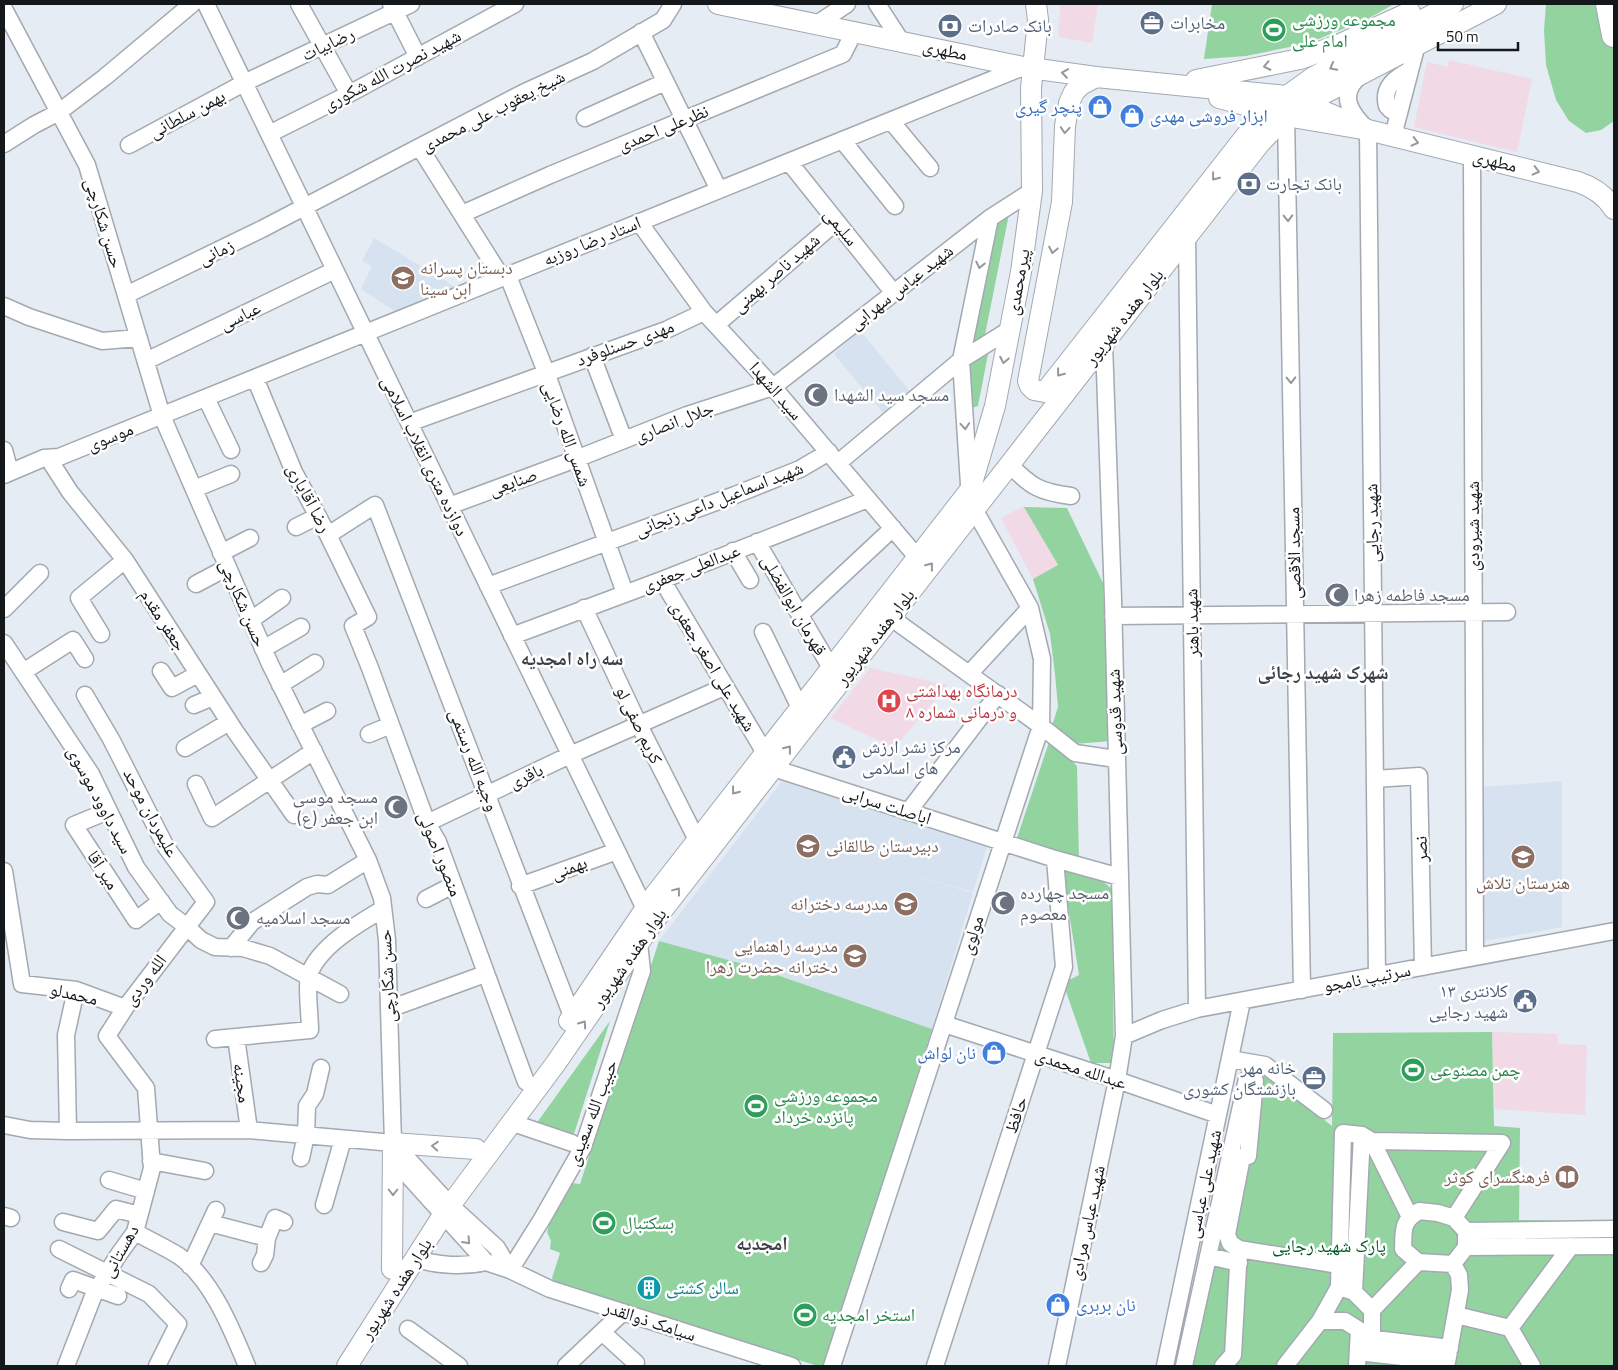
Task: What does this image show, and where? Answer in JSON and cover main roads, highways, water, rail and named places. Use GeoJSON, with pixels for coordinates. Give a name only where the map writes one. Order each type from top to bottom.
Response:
{"type":"FeatureCollection","features":[{"type":"Feature","properties":{"kind":"highway"},"geometry":{"type":"LineString","coordinates":[[1608,4],[1614,34]]}},
{"type":"Feature","properties":{"kind":"main road","name":"مطهری"},"geometry":{"type":"LineString","coordinates":[[718,4],[1028,68],[1174,85]]}},
{"type":"Feature","properties":{"kind":"main road","name":"پیرمحمدی"},"geometry":{"type":"LineString","coordinates":[[972,500],[995,406],[1021,272],[1032,191],[1031,88],[1028,68],[1038,20],[1036,4]]}},
{"type":"Feature","properties":{"kind":"main road"},"geometry":{"type":"LineString","coordinates":[[1174,85],[1300,59],[1338,46],[1426,4]]}},
{"type":"Feature","properties":{"kind":"main road","name":"بلوار هفده شهریور"},"geometry":{"type":"LineString","coordinates":[[331,1366],[392,1269],[442,1205],[513,1123],[639,943],[709,850],[769,761],[800,708],[917,557],[1009,464],[1260,143],[1287,96],[1317,76],[1453,4]]}},
{"type":"Feature","properties":{"kind":"main road","name":"بلوار هفده شهریور"},"geometry":{"type":"LineString","coordinates":[[1045,392],[1248,133],[1277,114],[1306,103],[1496,4]]}},
{"type":"Feature","properties":{"kind":"main road","name":"پیرمحمدی"},"geometry":{"type":"LineString","coordinates":[[1045,392],[1034,390],[1028,382],[1062,202],[1065,126],[1069,103],[1074,92],[1096,77]]}},
{"type":"Feature","properties":{"kind":"main road"},"geometry":{"type":"LineString","coordinates":[[1174,85],[1287,96],[1368,130]]}},
{"type":"Feature","properties":{"kind":"main road"},"geometry":{"type":"LineString","coordinates":[[1174,85],[1277,114],[1368,130]]}},
{"type":"Feature","properties":{"kind":"main road","name":"مطهری"},"geometry":{"type":"LineString","coordinates":[[1368,130],[1578,182],[1604,196],[1614,209]]}},
{"type":"Feature","properties":{"kind":"main road","name":"بلوار هفده شهریور"},"geometry":{"type":"LineString","coordinates":[[353,1364],[476,1148],[526,1082],[645,909],[697,840],[769,761],[890,617],[972,500]]}},
{"type":"Feature","properties":{"kind":"main road"},"geometry":{"type":"LineString","coordinates":[[392,1269],[393,1151],[476,1148]]}},
{"type":"Feature","properties":{"kind":"place","name":"مخابرات"},"geometry":{"type":"Point","coordinates":[1152,23]}},
{"type":"Feature","properties":{"kind":"place","name":"بانک صادرات"},"geometry":{"type":"Point","coordinates":[950,26]}},
{"type":"Feature","properties":{"kind":"place","name":"مجموعه ورزشی امام علی"},"geometry":{"type":"Point","coordinates":[1274,30]}},
{"type":"Feature","properties":{"kind":"place","name":"پنچر گیری"},"geometry":{"type":"Point","coordinates":[1100,107]}},
{"type":"Feature","properties":{"kind":"place","name":"ابزار فروشی مهدی"},"geometry":{"type":"Point","coordinates":[1132,116]}},
{"type":"Feature","properties":{"kind":"place","name":"بانک تجارت"},"geometry":{"type":"Point","coordinates":[1249,184]}},
{"type":"Feature","properties":{"kind":"place","name":"دبستان پسرانه ابن سینا"},"geometry":{"type":"Point","coordinates":[403,278]}},
{"type":"Feature","properties":{"kind":"place","name":"مسجد سید الشهدا"},"geometry":{"type":"Point","coordinates":[816,395]}},
{"type":"Feature","properties":{"kind":"place","name":"مسجد فاطمه زهرا"},"geometry":{"type":"Point","coordinates":[1337,595]}},
{"type":"Feature","properties":{"kind":"place","name":"درمانگاه بهداشتی و درمانی شماره ۸"},"geometry":{"type":"Point","coordinates":[889,701]}},
{"type":"Feature","properties":{"kind":"place","name":"مرکز نشر ارزش های اسلامی"},"geometry":{"type":"Point","coordinates":[844,757]}},
{"type":"Feature","properties":{"kind":"place","name":"مسجد موسی ابن جعفر (ع)"},"geometry":{"type":"Point","coordinates":[396,807]}},
{"type":"Feature","properties":{"kind":"place","name":"دبیرستان طالقانی"},"geometry":{"type":"Point","coordinates":[808,846]}},
{"type":"Feature","properties":{"kind":"place","name":"هنرستان تلاش"},"geometry":{"type":"Point","coordinates":[1523,857]}},
{"type":"Feature","properties":{"kind":"place","name":"مسجد چهارده معصوم"},"geometry":{"type":"Point","coordinates":[1003,903]}},
{"type":"Feature","properties":{"kind":"place","name":"مدرسه دخترانه"},"geometry":{"type":"Point","coordinates":[906,904]}},
{"type":"Feature","properties":{"kind":"place","name":"مسجد اسلامیه"},"geometry":{"type":"Point","coordinates":[238,918]}},
{"type":"Feature","properties":{"kind":"place","name":"مدرسه راهنمایی دخترانه حضرت زهرا"},"geometry":{"type":"Point","coordinates":[855,956]}},
{"type":"Feature","properties":{"kind":"place","name":"کلانتری ۱۳ شهید رجایی"},"geometry":{"type":"Point","coordinates":[1525,1001]}},
{"type":"Feature","properties":{"kind":"place","name":"نان لواش"},"geometry":{"type":"Point","coordinates":[994,1053]}},
{"type":"Feature","properties":{"kind":"place","name":"چمن مصنوعی"},"geometry":{"type":"Point","coordinates":[1413,1070]}},
{"type":"Feature","properties":{"kind":"place","name":"خانه مهر بازنشتگان کشوری"},"geometry":{"type":"Point","coordinates":[1314,1078]}},
{"type":"Feature","properties":{"kind":"place","name":"مجموعه ورزشی پانزده خرداد"},"geometry":{"type":"Point","coordinates":[756,1106]}},
{"type":"Feature","properties":{"kind":"place","name":"فرهنگسرای کوثر"},"geometry":{"type":"Point","coordinates":[1567,1177]}},
{"type":"Feature","properties":{"kind":"place","name":"بسکتبال"},"geometry":{"type":"Point","coordinates":[604,1223]}},
{"type":"Feature","properties":{"kind":"place","name":"سالن کشتی"},"geometry":{"type":"Point","coordinates":[649,1288]}},
{"type":"Feature","properties":{"kind":"place","name":"نان بربری"},"geometry":{"type":"Point","coordinates":[1058,1305]}},
{"type":"Feature","properties":{"kind":"place","name":"استخر امجدیه"},"geometry":{"type":"Point","coordinates":[805,1315]}},
{"type":"Feature","properties":{"kind":"district","name":"سه راه امجدیه"},"geometry":{"type":"Point","coordinates":[572,658]}},
{"type":"Feature","properties":{"kind":"district","name":"شهرک شهید رجائی"},"geometry":{"type":"Point","coordinates":[1323,672]}},
{"type":"Feature","properties":{"kind":"district","name":"امجدیه"},"geometry":{"type":"Point","coordinates":[762,1243]}},
{"type":"Feature","properties":{"kind":"park label","name":"پارک شهید رجایی"},"geometry":{"type":"Point","coordinates":[1329,1246]}}]}
